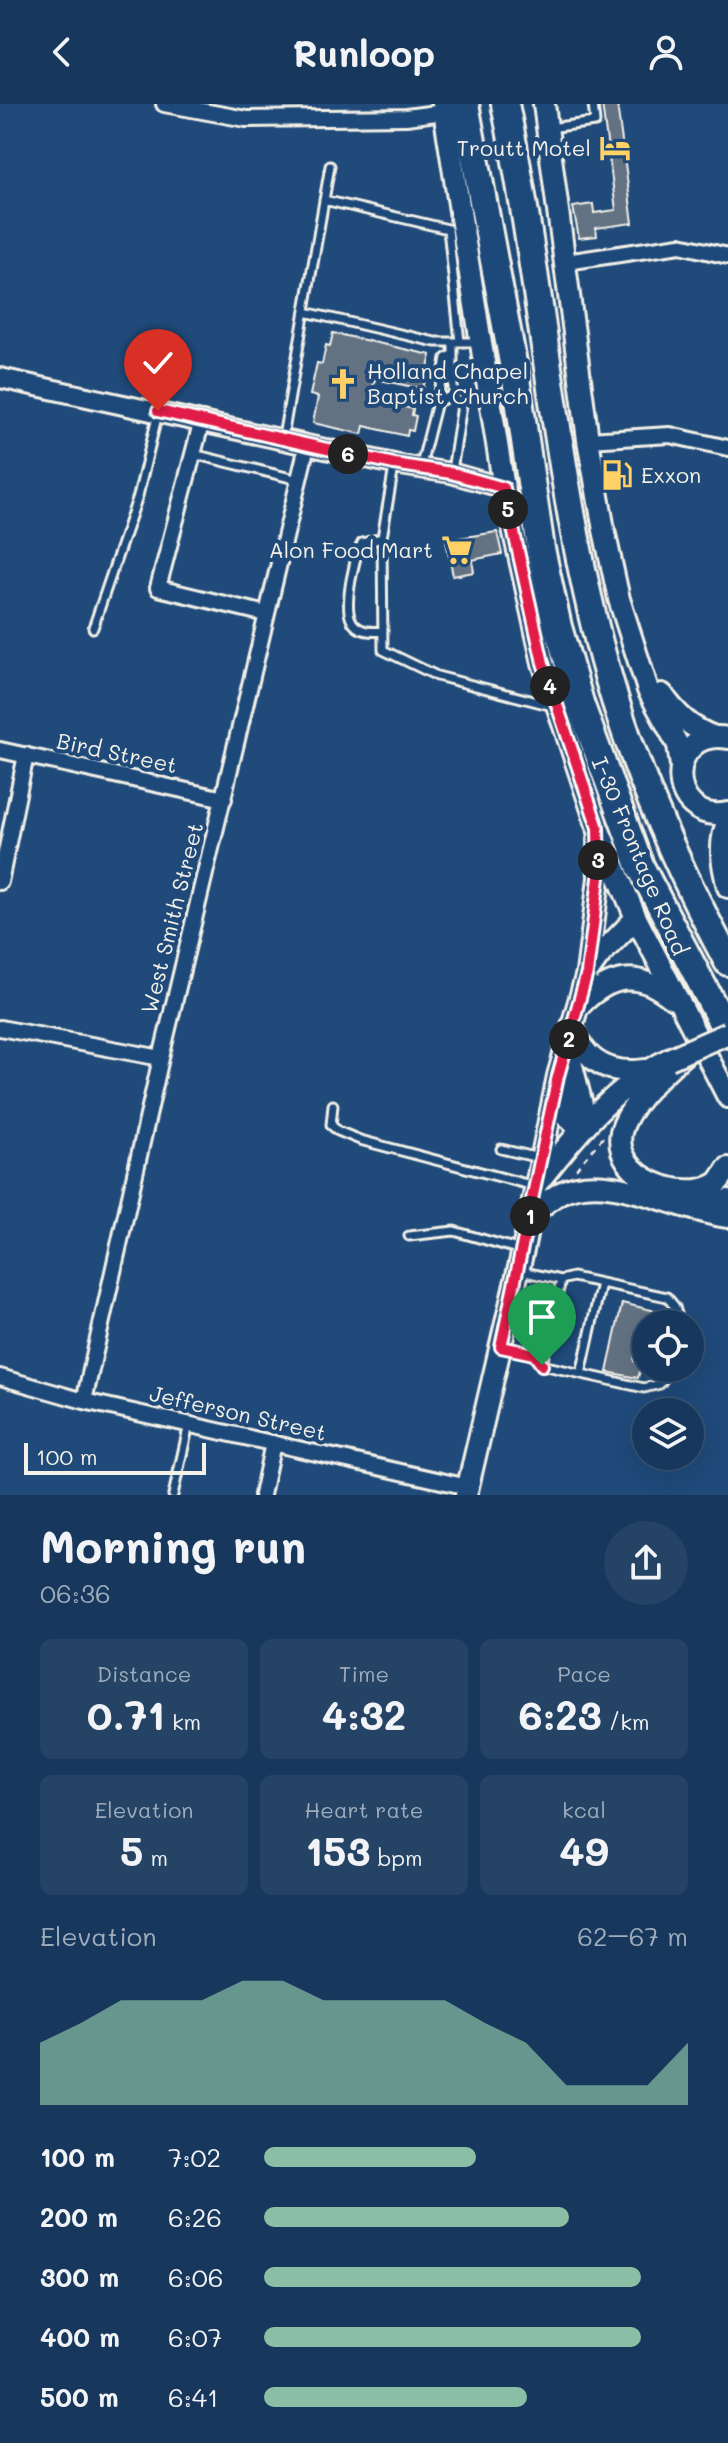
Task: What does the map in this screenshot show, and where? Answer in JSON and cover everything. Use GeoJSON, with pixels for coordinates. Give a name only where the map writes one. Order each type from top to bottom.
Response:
{"type":"FeatureCollection","features":[{"type":"Feature","properties":{"kind":"highway"},"geometry":{"type":"LineString","coordinates":[[505,104],[563,465],[583,567],[615,701],[681,865],[728,962]]}},
{"type":"Feature","properties":{"kind":"highway"},"geometry":{"type":"LineString","coordinates":[[451,107],[516,379],[541,549],[558,627],[586,721],[640,866],[726,1032]]}},
{"type":"Feature","properties":{"kind":"main road"},"geometry":{"type":"LineString","coordinates":[[544,104],[588,440],[619,599],[648,690],[678,745],[680,784],[689,801],[704,812],[728,813]]}},
{"type":"Feature","properties":{"kind":"main road","name":"I-30 Frontage Road"},"geometry":{"type":"LineString","coordinates":[[451,107],[504,488],[539,649],[598,828],[636,918],[728,1097]]}},
{"type":"Feature","properties":{"kind":"main road"},"geometry":{"type":"LineString","coordinates":[[647,681],[695,729],[721,738]]}},
{"type":"Feature","properties":{"kind":"main road"},"geometry":{"type":"LineString","coordinates":[[681,766],[690,749],[706,739],[721,738]]}},
{"type":"Feature","properties":{"kind":"main road"},"geometry":{"type":"LineString","coordinates":[[728,821],[722,856],[728,887]]}},
{"type":"Feature","properties":{"kind":"main road"},"geometry":{"type":"LineString","coordinates":[[467,1491],[521,1260],[558,1076],[587,973],[599,878],[598,828]]}},
{"type":"Feature","properties":{"kind":"main road"},"geometry":{"type":"LineString","coordinates":[[587,973],[636,918]]}},
{"type":"Feature","properties":{"kind":"main road"},"geometry":{"type":"LineString","coordinates":[[578,1006],[609,983],[636,979],[661,989],[679,1004]]}},
{"type":"Feature","properties":{"kind":"main road"},"geometry":{"type":"LineString","coordinates":[[536,1185],[604,1103],[649,1069],[726,1032]]}},
{"type":"Feature","properties":{"kind":"main road"},"geometry":{"type":"LineString","coordinates":[[570,1037],[603,1067],[622,1073],[649,1069]]}},
{"type":"Feature","properties":{"kind":"main road"},"geometry":{"type":"LineString","coordinates":[[570,1037],[582,1105],[582,1127]]}},
{"type":"Feature","properties":{"kind":"main road"},"geometry":{"type":"LineString","coordinates":[[689,1050],[647,1091],[627,1121],[621,1133],[626,1162],[642,1178],[695,1189],[718,1182],[728,1168]]}},
{"type":"Feature","properties":{"kind":"main road"},"geometry":{"type":"LineString","coordinates":[[558,1076],[561,1106],[570,1121],[582,1127]]}},
{"type":"Feature","properties":{"kind":"main road"},"geometry":{"type":"LineString","coordinates":[[530,1215],[561,1192],[588,1184],[610,1186],[728,1217]]}},
{"type":"Feature","properties":{"kind":"main road"},"geometry":{"type":"LineString","coordinates":[[686,1208],[728,1200]]}},
{"type":"Feature","properties":{"kind":"street"},"geometry":{"type":"LineString","coordinates":[[164,104],[246,119],[406,117],[451,107]]}},
{"type":"Feature","properties":{"kind":"street"},"geometry":{"type":"LineString","coordinates":[[566,262],[680,245],[728,256]]}},
{"type":"Feature","properties":{"kind":"street"},"geometry":{"type":"LineString","coordinates":[[0,378],[420,470],[451,473],[504,488]]}},
{"type":"Feature","properties":{"kind":"street"},"geometry":{"type":"LineString","coordinates":[[202,420],[158,588],[266,614]]}},
{"type":"Feature","properties":{"kind":"street"},"geometry":{"type":"LineString","coordinates":[[588,440],[670,435],[728,448]]}},
{"type":"Feature","properties":{"kind":"street","name":"West Smith Street"},"geometry":{"type":"LineString","coordinates":[[84,1401],[161,1058],[307,446]]}},
{"type":"Feature","properties":{"kind":"street","name":"Bird Street"},"geometry":{"type":"LineString","coordinates":[[0,750],[224,799]]}},
{"type":"Feature","properties":{"kind":"street"},"geometry":{"type":"LineString","coordinates":[[0,882],[26,755]]}},
{"type":"Feature","properties":{"kind":"street"},"geometry":{"type":"LineString","coordinates":[[0,1028],[161,1058]]}},
{"type":"Feature","properties":{"kind":"street","name":"Jefferson Street"},"geometry":{"type":"LineString","coordinates":[[0,1377],[84,1401],[467,1491]]}},
{"type":"Feature","properties":{"kind":"street"},"geometry":{"type":"LineString","coordinates":[[262,1495],[273,1443]]}},
{"type":"Feature","properties":{"kind":"lane"},"geometry":{"type":"LineString","coordinates":[[547,129],[595,122],[593,104]]}},
{"type":"Feature","properties":{"kind":"lane"},"geometry":{"type":"LineString","coordinates":[[282,440],[330,166]]}},
{"type":"Feature","properties":{"kind":"lane"},"geometry":{"type":"LineString","coordinates":[[324,200],[448,229],[457,342],[453,355],[453,395],[462,405],[451,473]]}},
{"type":"Feature","properties":{"kind":"lane"},"geometry":{"type":"LineString","coordinates":[[305,312],[435,342],[483,343]]}},
{"type":"Feature","properties":{"kind":"lane"},"geometry":{"type":"LineString","coordinates":[[444,369],[446,358],[453,355]]}},
{"type":"Feature","properties":{"kind":"lane"},"geometry":{"type":"LineString","coordinates":[[420,470],[441,382]]}},
{"type":"Feature","properties":{"kind":"lane"},"geometry":{"type":"LineString","coordinates":[[437,402],[453,395]]}},
{"type":"Feature","properties":{"kind":"lane"},"geometry":{"type":"LineString","coordinates":[[93,628],[138,496],[158,411]]}},
{"type":"Feature","properties":{"kind":"lane"},"geometry":{"type":"LineString","coordinates":[[193,454],[299,480]]}},
{"type":"Feature","properties":{"kind":"lane"},"geometry":{"type":"LineString","coordinates":[[394,464],[382,538],[383,650],[437,676],[502,695],[556,706]]}},
{"type":"Feature","properties":{"kind":"lane"},"geometry":{"type":"LineString","coordinates":[[382,538],[362,543],[356,553],[347,605],[348,616],[355,627],[373,633],[383,631]]}},
{"type":"Feature","properties":{"kind":"lane"},"geometry":{"type":"LineString","coordinates":[[333,1105],[331,1125],[360,1140],[536,1185]]}},
{"type":"Feature","properties":{"kind":"lane"},"geometry":{"type":"LineString","coordinates":[[501,1149],[541,1158]]}},
{"type":"Feature","properties":{"kind":"lane"},"geometry":{"type":"LineString","coordinates":[[409,1236],[454,1231],[561,1280],[573,1277],[667,1297],[676,1310]]}},
{"type":"Feature","properties":{"kind":"lane"},"geometry":{"type":"LineString","coordinates":[[542,1365],[561,1280]]}},
{"type":"Feature","properties":{"kind":"lane"},"geometry":{"type":"LineString","coordinates":[[581,1374],[601,1283]]}},
{"type":"Feature","properties":{"kind":"lane"},"geometry":{"type":"LineString","coordinates":[[501,1347],[534,1354],[542,1365],[644,1388],[661,1382]]}},
{"type":"Feature","properties":{"kind":"lane"},"geometry":{"type":"LineString","coordinates":[[173,1495],[189,1424]]}},
{"type":"Feature","properties":{"kind":"path"},"geometry":{"type":"LineString","coordinates":[[572,1177],[586,1153],[605,1135],[605,1131],[610,1132]]}},
{"type":"Feature","properties":{"kind":"building","name":"Troutt Motel"},"geometry":{"type":"Polygon","coordinates":[[[602,104],[617,104],[633,223],[596,228],[597,236],[579,238],[573,207],[593,204],[594,213],[616,210],[602,104]]]}},
{"type":"Feature","properties":{"kind":"building","name":"Holland Chapel Baptist Church"},"geometry":{"type":"Polygon","coordinates":[[[333,333],[431,355],[423,389],[375,379],[370,399],[413,409],[412,415],[416,416],[413,431],[408,430],[407,436],[364,426],[362,434],[313,423],[318,397],[310,395],[317,363],[322,364],[326,345],[330,346],[333,333]]]}},
{"type":"Feature","properties":{"kind":"building"},"geometry":{"type":"Polygon","coordinates":[[[497,532],[502,554],[472,560],[474,572],[453,576],[446,540],[497,532]]]}},
{"type":"Feature","properties":{"kind":"building"},"geometry":{"type":"Polygon","coordinates":[[[622,1303],[652,1310],[632,1310],[632,1377],[607,1372],[622,1303]]]}},
{"type":"Feature","properties":{"kind":"place","name":"Troutt Motel"},"geometry":{"type":"Point","coordinates":[615,148]}},
{"type":"Feature","properties":{"kind":"place","name":"Holland Chapel Baptist Church"},"geometry":{"type":"Point","coordinates":[343,384]}},
{"type":"Feature","properties":{"kind":"place","name":"Exxon"},"geometry":{"type":"Point","coordinates":[617,475]}},
{"type":"Feature","properties":{"kind":"place","name":"Alon Food Mart"},"geometry":{"type":"Point","coordinates":[457,550]}},
{"type":"Feature","properties":{"kind":"route"},"geometry":{"type":"LineString","coordinates":[[158,411],[420,470],[451,473],[504,488],[543,663],[598,828],[599,878],[587,973],[558,1076],[501,1347],[534,1354],[542,1365]]}}]}
